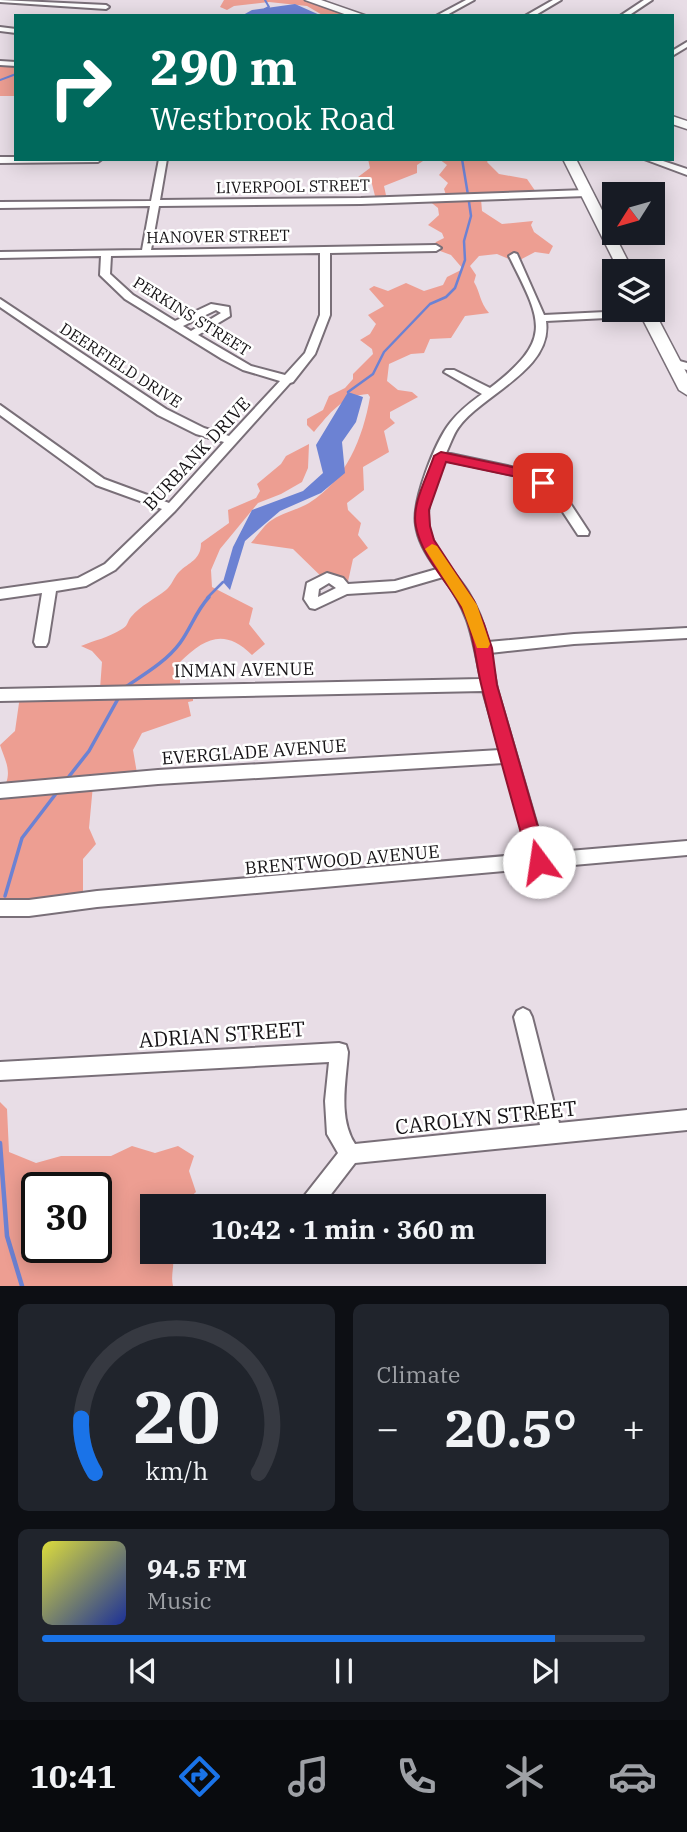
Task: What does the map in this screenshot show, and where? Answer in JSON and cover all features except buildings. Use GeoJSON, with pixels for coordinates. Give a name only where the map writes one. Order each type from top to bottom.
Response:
{"type":"FeatureCollection","features":[{"type":"Feature","properties":{"kind":"main road"},"geometry":{"type":"LineString","coordinates":[[318,1],[356,14]]}},
{"type":"Feature","properties":{"kind":"main road"},"geometry":{"type":"LineString","coordinates":[[571,161],[620,259]]}},
{"type":"Feature","properties":{"kind":"main road"},"geometry":{"type":"LineString","coordinates":[[654,322],[682,362],[687,390]]}},
{"type":"Feature","properties":{"kind":"street"},"geometry":{"type":"LineString","coordinates":[[0,0],[106,7]]}},
{"type":"Feature","properties":{"kind":"street"},"geometry":{"type":"LineString","coordinates":[[443,14],[471,0]]}},
{"type":"Feature","properties":{"kind":"street"},"geometry":{"type":"LineString","coordinates":[[532,14],[558,0]]}},
{"type":"Feature","properties":{"kind":"street"},"geometry":{"type":"LineString","coordinates":[[626,14],[649,0]]}},
{"type":"Feature","properties":{"kind":"street"},"geometry":{"type":"LineString","coordinates":[[146,253],[163,161]]}},
{"type":"Feature","properties":{"kind":"street"},"geometry":{"type":"LineString","coordinates":[[654,161],[687,172]]}},
{"type":"Feature","properties":{"kind":"street","name":"LIVERPOOL STREET"},"geometry":{"type":"LineString","coordinates":[[0,205],[387,201],[586,193]]}},
{"type":"Feature","properties":{"kind":"street","name":"HANOVER STREET"},"geometry":{"type":"LineString","coordinates":[[0,255],[436,248]]}},
{"type":"Feature","properties":{"kind":"street","name":"BURBANK DRIVE"},"geometry":{"type":"LineString","coordinates":[[0,594],[81,583],[110,567],[172,509],[310,354],[322,326],[325,250]]}},
{"type":"Feature","properties":{"kind":"street","name":"PERKINS STREET"},"geometry":{"type":"LineString","coordinates":[[106,254],[105,273],[109,281],[247,369],[289,380]]}},
{"type":"Feature","properties":{"kind":"street"},"geometry":{"type":"LineString","coordinates":[[514,256],[541,318],[541,333],[528,359],[469,408],[452,428],[422,510],[422,526],[427,541],[469,605],[484,648],[489,685],[539,862]]}},
{"type":"Feature","properties":{"kind":"street","name":"DEERFIELD DRIVE"},"geometry":{"type":"LineString","coordinates":[[0,302],[162,412],[200,431],[232,441]]}},
{"type":"Feature","properties":{"kind":"street"},"geometry":{"type":"LineString","coordinates":[[176,325],[215,306],[225,309],[226,314],[191,335]]}},
{"type":"Feature","properties":{"kind":"street"},"geometry":{"type":"LineString","coordinates":[[541,318],[602,314]]}},
{"type":"Feature","properties":{"kind":"street"},"geometry":{"type":"LineString","coordinates":[[450,372],[490,393]]}},
{"type":"Feature","properties":{"kind":"street"},"geometry":{"type":"LineString","coordinates":[[0,409],[100,482],[172,509]]}},
{"type":"Feature","properties":{"kind":"street"},"geometry":{"type":"LineString","coordinates":[[441,456],[531,475],[567,505],[583,532]]}},
{"type":"Feature","properties":{"kind":"street"},"geometry":{"type":"LineString","coordinates":[[345,589],[395,586],[446,571]]}},
{"type":"Feature","properties":{"kind":"street"},"geometry":{"type":"LineString","coordinates":[[41,642],[50,588]]}},
{"type":"Feature","properties":{"kind":"street"},"geometry":{"type":"LineString","coordinates":[[484,648],[574,639],[687,633]]}},
{"type":"Feature","properties":{"kind":"street","name":"INMAN AVENUE"},"geometry":{"type":"LineString","coordinates":[[0,695],[489,685]]}},
{"type":"Feature","properties":{"kind":"street","name":"EVERGLADE AVENUE"},"geometry":{"type":"LineString","coordinates":[[0,791],[158,777],[510,756]]}},
{"type":"Feature","properties":{"kind":"street","name":"BRENTWOOD AVENUE"},"geometry":{"type":"LineString","coordinates":[[0,908],[687,848]]}},
{"type":"Feature","properties":{"kind":"street"},"geometry":{"type":"LineString","coordinates":[[523,1017],[552,1134]]}},
{"type":"Feature","properties":{"kind":"street","name":"ADRIAN STREET"},"geometry":{"type":"LineString","coordinates":[[0,1071],[340,1052],[335,1101],[337,1134],[350,1154]]}},
{"type":"Feature","properties":{"kind":"street","name":"CAROLYN STREET"},"geometry":{"type":"LineString","coordinates":[[350,1154],[687,1120]]}},
{"type":"Feature","properties":{"kind":"street"},"geometry":{"type":"LineString","coordinates":[[318,1194],[350,1154]]}},
{"type":"Feature","properties":{"kind":"shaded area"},"geometry":{"type":"Polygon","coordinates":[[[224,0],[312,0],[350,14],[321,14],[307,6],[269,2],[234,6],[227,10],[220,7],[224,0]]]}},
{"type":"Feature","properties":{"kind":"shaded area"},"geometry":{"type":"Polygon","coordinates":[[[14,62],[14,96],[0,96],[0,65],[14,62]]]}},
{"type":"Feature","properties":{"kind":"shaded area"},"geometry":{"type":"Polygon","coordinates":[[[368,161],[423,161],[417,165],[417,173],[384,186],[387,200],[376,200],[372,184],[358,177],[370,168],[368,161]]]}},
{"type":"Feature","properties":{"kind":"shaded area"},"geometry":{"type":"Polygon","coordinates":[[[442,161],[488,161],[499,174],[527,179],[538,195],[481,199],[482,211],[502,224],[533,221],[531,225],[534,232],[553,246],[549,254],[535,252],[516,262],[497,254],[479,256],[470,266],[476,275],[474,282],[489,313],[465,316],[451,338],[430,339],[424,353],[411,354],[389,364],[387,381],[398,390],[412,392],[418,397],[390,412],[390,418],[395,423],[384,431],[389,452],[363,467],[364,490],[347,503],[348,510],[361,523],[358,535],[368,548],[353,559],[347,586],[330,585],[293,549],[251,543],[269,522],[322,494],[351,457],[363,428],[370,397],[368,394],[344,402],[331,412],[314,432],[307,425],[307,419],[323,410],[329,396],[345,388],[353,379],[353,374],[373,354],[372,349],[360,340],[370,334],[376,324],[368,315],[384,306],[369,289],[374,286],[388,291],[406,283],[424,291],[443,285],[447,277],[463,269],[451,255],[432,248],[444,238],[442,233],[428,225],[439,215],[438,208],[428,200],[447,198],[444,189],[448,183],[439,175],[447,165],[442,161]]]}},
{"type":"Feature","properties":{"kind":"shaded area"},"geometry":{"type":"Polygon","coordinates":[[[309,444],[308,468],[302,482],[258,503],[220,549],[211,570],[212,587],[253,608],[249,624],[265,644],[252,655],[232,641],[215,639],[198,647],[180,662],[180,689],[193,693],[193,701],[188,702],[191,716],[142,733],[133,750],[138,779],[93,785],[89,828],[96,844],[83,859],[83,897],[0,908],[0,792],[5,786],[8,774],[0,745],[15,731],[20,696],[100,689],[102,662],[92,651],[81,646],[112,635],[125,627],[135,613],[166,590],[179,572],[197,557],[201,543],[229,523],[228,510],[256,498],[260,491],[257,484],[281,464],[286,456],[309,444]]]}},
{"type":"Feature","properties":{"kind":"shaded area"},"geometry":{"type":"Polygon","coordinates":[[[0,1102],[7,1109],[9,1152],[36,1163],[61,1156],[111,1156],[132,1146],[155,1153],[178,1146],[194,1156],[189,1171],[196,1192],[194,1194],[140,1194],[140,1264],[173,1264],[173,1286],[0,1286],[0,1102]]]}},
{"type":"Feature","properties":{"kind":"water"},"geometry":{"type":"Polygon","coordinates":[[[295,4],[318,14],[245,14],[252,10],[295,4]]]}},
{"type":"Feature","properties":{"kind":"water"},"geometry":{"type":"Polygon","coordinates":[[[348,392],[363,397],[356,422],[342,442],[345,473],[321,493],[280,511],[245,541],[230,590],[223,582],[233,547],[252,510],[303,491],[323,473],[316,445],[348,392]]]}},
{"type":"Feature","properties":{"kind":"waterway"},"geometry":{"type":"LineString","coordinates":[[265,0],[269,7],[265,9]]}},
{"type":"Feature","properties":{"kind":"waterway"},"geometry":{"type":"LineString","coordinates":[[0,80],[14,75]]}},
{"type":"Feature","properties":{"kind":"waterway"},"geometry":{"type":"LineString","coordinates":[[462,161],[468,195]]}},
{"type":"Feature","properties":{"kind":"waterway"},"geometry":{"type":"LineString","coordinates":[[348,392],[373,374],[384,352],[430,304],[446,297],[455,288],[465,260],[464,241],[471,216],[469,202]]}},
{"type":"Feature","properties":{"kind":"waterway"},"geometry":{"type":"LineString","coordinates":[[207,598],[223,582]]}},
{"type":"Feature","properties":{"kind":"waterway"},"geometry":{"type":"LineString","coordinates":[[124,688],[154,668],[174,650],[209,597]]}},
{"type":"Feature","properties":{"kind":"waterway"},"geometry":{"type":"LineString","coordinates":[[67,779],[89,751],[119,697]]}},
{"type":"Feature","properties":{"kind":"waterway"},"geometry":{"type":"LineString","coordinates":[[5,896],[22,838],[58,791]]}},
{"type":"Feature","properties":{"kind":"waterway"},"geometry":{"type":"LineString","coordinates":[[0,1143],[7,1236],[22,1286]]}},
{"type":"Feature","properties":{"kind":"slow traffic"},"geometry":{"type":"LineString","coordinates":[[432,549],[469,605],[482,644]]}},
{"type":"Feature","properties":{"kind":"route"},"geometry":{"type":"LineString","coordinates":[[539,862],[489,685],[484,648],[469,605],[427,541],[422,526],[422,510],[441,456],[531,475],[543,483]]}}]}
